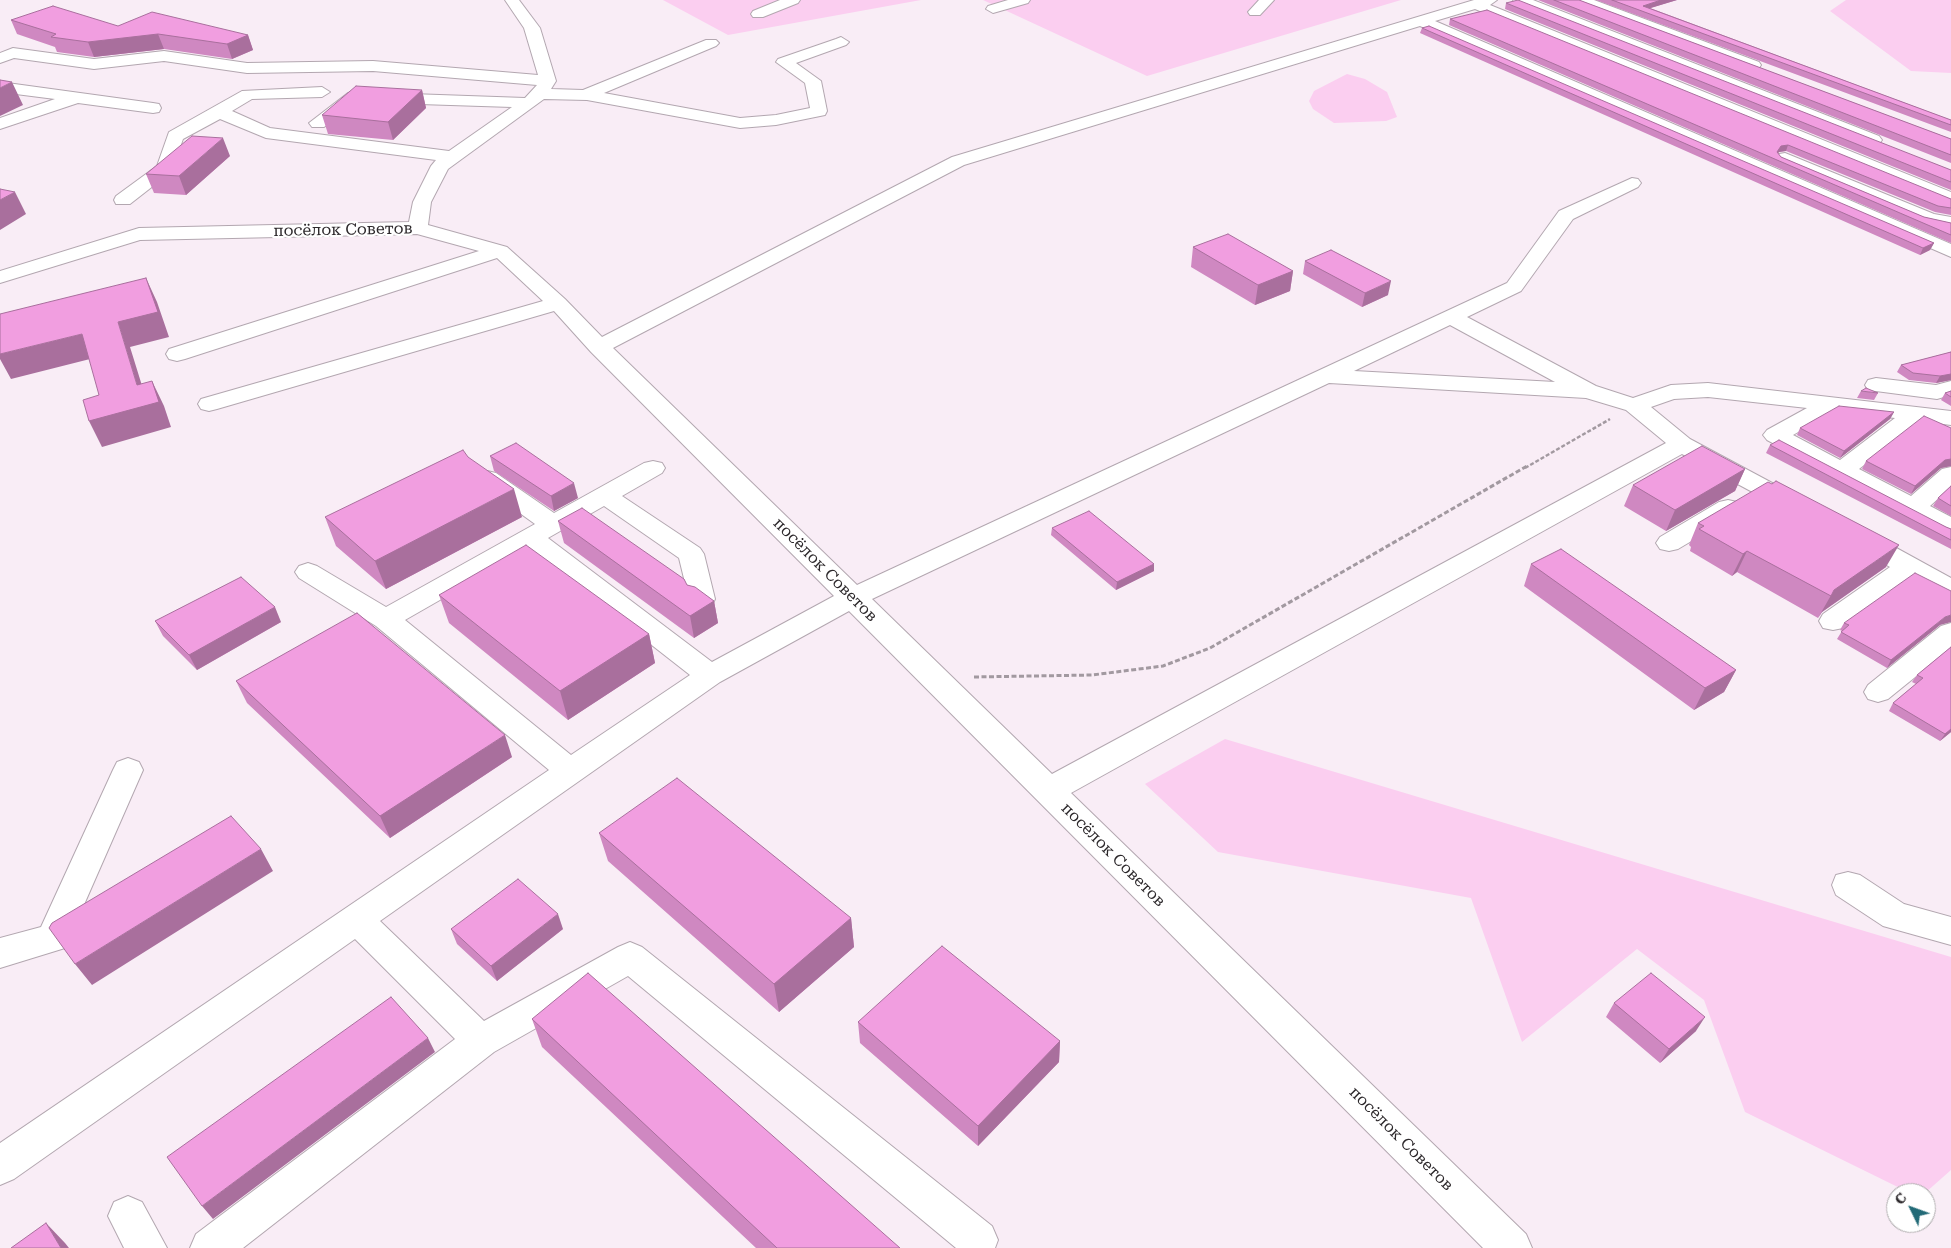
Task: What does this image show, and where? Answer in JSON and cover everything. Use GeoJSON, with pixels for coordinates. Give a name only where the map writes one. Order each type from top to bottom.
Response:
{"type":"FeatureCollection","features":[{"type":"Feature","properties":{"kind":"street"},"geometry":{"type":"LineString","coordinates":[[512,0],[532,28],[539,93]]}},
{"type":"Feature","properties":{"kind":"street"},"geometry":{"type":"LineString","coordinates":[[758,14],[793,0]]}},
{"type":"Feature","properties":{"kind":"street"},"geometry":{"type":"LineString","coordinates":[[993,9],[1023,0]]}},
{"type":"Feature","properties":{"kind":"street"},"geometry":{"type":"LineString","coordinates":[[1255,12],[1267,0]]}},
{"type":"Feature","properties":{"kind":"street"},"geometry":{"type":"LineString","coordinates":[[1520,0],[1887,145]]}},
{"type":"Feature","properties":{"kind":"street"},"geometry":{"type":"LineString","coordinates":[[1581,0],[1767,70]]}},
{"type":"Feature","properties":{"kind":"street"},"geometry":{"type":"LineString","coordinates":[[1602,8],[1628,0]]}},
{"type":"Feature","properties":{"kind":"street"},"geometry":{"type":"LineString","coordinates":[[599,347],[958,161],[1483,2],[1951,199]]}},
{"type":"Feature","properties":{"kind":"street"},"geometry":{"type":"LineString","coordinates":[[1443,14],[1562,64]]}},
{"type":"Feature","properties":{"kind":"street"},"geometry":{"type":"LineString","coordinates":[[1421,21],[1951,251]]}},
{"type":"Feature","properties":{"kind":"street"},"geometry":{"type":"LineString","coordinates":[[318,123],[354,97],[539,93],[587,95],[740,123],[776,120],[820,111],[813,81],[784,62],[840,42]]}},
{"type":"Feature","properties":{"kind":"street"},"geometry":{"type":"LineString","coordinates":[[587,95],[637,76],[711,43]]}},
{"type":"Feature","properties":{"kind":"street"},"geometry":{"type":"LineString","coordinates":[[0,58],[13,53],[94,64],[164,56],[247,68],[373,66],[539,93]]}},
{"type":"Feature","properties":{"kind":"street"},"geometry":{"type":"LineString","coordinates":[[36,93],[94,64]]}},
{"type":"Feature","properties":{"kind":"street"},"geometry":{"type":"LineString","coordinates":[[0,87],[153,108]]}},
{"type":"Feature","properties":{"kind":"street"},"geometry":{"type":"LineString","coordinates":[[123,200],[166,168],[174,136],[248,94],[322,92]]}},
{"type":"Feature","properties":{"kind":"street"},"geometry":{"type":"LineString","coordinates":[[418,228],[422,202],[440,166],[539,93]]}},
{"type":"Feature","properties":{"kind":"street"},"geometry":{"type":"LineString","coordinates":[[0,124],[75,98]]}},
{"type":"Feature","properties":{"kind":"street"},"geometry":{"type":"LineString","coordinates":[[219,112],[266,133],[452,157]]}},
{"type":"Feature","properties":{"kind":"street"},"geometry":{"type":"LineString","coordinates":[[1772,153],[1928,218],[1951,223]]}},
{"type":"Feature","properties":{"kind":"street"},"geometry":{"type":"LineString","coordinates":[[0,1166],[710,675],[852,598],[1514,287],[1566,215],[1632,183]]}},
{"type":"Feature","properties":{"kind":"street","name":"посёлок Советов"},"geometry":{"type":"LineString","coordinates":[[0,277],[139,234],[418,228],[500,252],[558,303],[599,347],[852,598],[1512,1248]]}},
{"type":"Feature","properties":{"kind":"street"},"geometry":{"type":"LineString","coordinates":[[177,354],[500,252]]}},
{"type":"Feature","properties":{"kind":"street"},"geometry":{"type":"LineString","coordinates":[[209,404],[558,303]]}},
{"type":"Feature","properties":{"kind":"street"},"geometry":{"type":"LineString","coordinates":[[1451,317],[1588,391],[1634,405],[1682,444],[1815,515]]}},
{"type":"Feature","properties":{"kind":"street"},"geometry":{"type":"LineString","coordinates":[[1325,376],[1588,391]]}},
{"type":"Feature","properties":{"kind":"street"},"geometry":{"type":"LineString","coordinates":[[1876,386],[1946,391]]}},
{"type":"Feature","properties":{"kind":"street"},"geometry":{"type":"LineString","coordinates":[[1634,405],[1671,392],[1708,390],[1951,418]]}},
{"type":"Feature","properties":{"kind":"street"},"geometry":{"type":"LineString","coordinates":[[1830,404],[1775,435],[1951,527]]}},
{"type":"Feature","properties":{"kind":"street"},"geometry":{"type":"LineString","coordinates":[[1842,470],[1915,414]]}},
{"type":"Feature","properties":{"kind":"street"},"geometry":{"type":"LineString","coordinates":[[1048,791],[1682,444]]}},
{"type":"Feature","properties":{"kind":"street"},"geometry":{"type":"LineString","coordinates":[[386,619],[653,468]]}},
{"type":"Feature","properties":{"kind":"street"},"geometry":{"type":"LineString","coordinates":[[1912,507],[1951,474]]}},
{"type":"Feature","properties":{"kind":"street"},"geometry":{"type":"LineString","coordinates":[[487,478],[541,530],[710,675]]}},
{"type":"Feature","properties":{"kind":"street"},"geometry":{"type":"LineString","coordinates":[[1669,543],[1763,487]]}},
{"type":"Feature","properties":{"kind":"street"},"geometry":{"type":"LineString","coordinates":[[604,496],[691,554],[702,599]]}},
{"type":"Feature","properties":{"kind":"street"},"geometry":{"type":"LineString","coordinates":[[1840,529],[1951,589]]}},
{"type":"Feature","properties":{"kind":"street"},"geometry":{"type":"LineString","coordinates":[[1833,621],[1909,566]]}},
{"type":"Feature","properties":{"kind":"street"},"geometry":{"type":"LineString","coordinates":[[308,572],[386,619],[570,770]]}},
{"type":"Feature","properties":{"kind":"street"},"geometry":{"type":"LineString","coordinates":[[1878,692],[1951,633]]}},
{"type":"Feature","properties":{"kind":"street"},"geometry":{"type":"LineString","coordinates":[[0,953],[52,938],[128,770]]}},
{"type":"Feature","properties":{"kind":"street"},"geometry":{"type":"LineString","coordinates":[[1848,885],[1895,916],[1951,931]]}},
{"type":"Feature","properties":{"kind":"street"},"geometry":{"type":"LineString","coordinates":[[356,919],[482,1041]]}},
{"type":"Feature","properties":{"kind":"street"},"geometry":{"type":"LineString","coordinates":[[210,1248],[482,1041],[630,957],[978,1240]]}},
{"type":"Feature","properties":{"kind":"path"},"geometry":{"type":"LineString","coordinates":[[933,678],[1092,675],[1163,666],[1210,648],[1634,405]]}},
{"type":"Feature","properties":{"kind":"shaded area"},"geometry":{"type":"Polygon","coordinates":[[[663,0],[921,0],[728,35],[663,0]]]}},
{"type":"Feature","properties":{"kind":"shaded area"},"geometry":{"type":"Polygon","coordinates":[[[983,0],[1401,0],[1147,76],[983,0]]]}},
{"type":"Feature","properties":{"kind":"shaded area"},"geometry":{"type":"Polygon","coordinates":[[[1846,0],[1951,0],[1951,73],[1911,71],[1830,11],[1846,0]]]}},
{"type":"Feature","properties":{"kind":"shaded area"},"geometry":{"type":"Polygon","coordinates":[[[1347,74],[1365,79],[1387,92],[1397,117],[1386,121],[1334,123],[1313,109],[1309,101],[1314,91],[1347,74]]]}},
{"type":"Feature","properties":{"kind":"shaded area"},"geometry":{"type":"Polygon","coordinates":[[[1225,739],[1951,957],[1951,1170],[1936,1183],[1890,1183],[1745,1112],[1704,1000],[1637,949],[1522,1042],[1471,898],[1218,852],[1145,784],[1225,739]]]}},
{"type":"Feature","properties":{"kind":"building"},"geometry":{"type":"Polygon","coordinates":[[[1518,0],[1951,170],[1951,182],[1506,3],[1518,0]]]}},
{"type":"Feature","properties":{"kind":"building"},"geometry":{"type":"Polygon","coordinates":[[[1554,0],[1579,0],[1951,139],[1951,155],[1554,0]]]}},
{"type":"Feature","properties":{"kind":"building"},"geometry":{"type":"Polygon","coordinates":[[[1612,0],[1661,0],[1643,6],[1951,120],[1951,125],[1612,0]]]}},
{"type":"Feature","properties":{"kind":"building"},"geometry":{"type":"Polygon","coordinates":[[[53,6],[118,26],[152,12],[248,35],[227,44],[158,34],[88,42],[51,37],[56,34],[11,20],[53,6]]]}},
{"type":"Feature","properties":{"kind":"building"},"geometry":{"type":"Polygon","coordinates":[[[1487,10],[1951,199],[1951,208],[1938,206],[1788,145],[1781,146],[1777,152],[1781,157],[1924,217],[1951,223],[1951,235],[1450,19],[1487,10]]]}},
{"type":"Feature","properties":{"kind":"building"},"geometry":{"type":"Polygon","coordinates":[[[1429,26],[1934,243],[1923,248],[1422,28],[1429,26]]]}},
{"type":"Feature","properties":{"kind":"building"},"geometry":{"type":"Polygon","coordinates":[[[0,80],[12,82],[0,88],[0,80]]]}},
{"type":"Feature","properties":{"kind":"building"},"geometry":{"type":"Polygon","coordinates":[[[356,86],[422,90],[388,122],[322,115],[356,86]]]}},
{"type":"Feature","properties":{"kind":"building"},"geometry":{"type":"Polygon","coordinates":[[[192,136],[223,138],[179,176],[146,174],[192,136]]]}},
{"type":"Feature","properties":{"kind":"building"},"geometry":{"type":"Polygon","coordinates":[[[0,189],[15,192],[0,200],[0,189]]]}},
{"type":"Feature","properties":{"kind":"building"},"geometry":{"type":"Polygon","coordinates":[[[1228,234],[1293,271],[1258,285],[1193,247],[1228,234]]]}},
{"type":"Feature","properties":{"kind":"building"},"geometry":{"type":"Polygon","coordinates":[[[1331,250],[1391,281],[1365,293],[1305,261],[1331,250]]]}},
{"type":"Feature","properties":{"kind":"building"},"geometry":{"type":"Polygon","coordinates":[[[146,278],[158,312],[118,322],[137,385],[152,381],[159,402],[89,421],[83,400],[99,395],[82,334],[0,354],[0,314],[146,278]]]}},
{"type":"Feature","properties":{"kind":"building"},"geometry":{"type":"Polygon","coordinates":[[[1951,352],[1951,374],[1940,376],[1913,373],[1901,365],[1951,352]]]}},
{"type":"Feature","properties":{"kind":"building"},"geometry":{"type":"Polygon","coordinates":[[[1866,388],[1878,393],[1861,391],[1866,388]]]}},
{"type":"Feature","properties":{"kind":"building"},"geometry":{"type":"Polygon","coordinates":[[[1951,391],[1951,397],[1945,393],[1951,391]]]}},
{"type":"Feature","properties":{"kind":"building"},"geometry":{"type":"Polygon","coordinates":[[[1839,406],[1894,412],[1844,451],[1800,428],[1839,406]]]}},
{"type":"Feature","properties":{"kind":"building"},"geometry":{"type":"Polygon","coordinates":[[[1924,416],[1951,428],[1951,459],[1945,460],[1915,486],[1866,461],[1924,416]]]}},
{"type":"Feature","properties":{"kind":"building"},"geometry":{"type":"Polygon","coordinates":[[[1779,440],[1951,529],[1951,540],[1770,445],[1779,440]]]}},
{"type":"Feature","properties":{"kind":"building"},"geometry":{"type":"Polygon","coordinates":[[[516,443],[574,483],[551,496],[490,456],[516,443]]]}},
{"type":"Feature","properties":{"kind":"building"},"geometry":{"type":"Polygon","coordinates":[[[1702,446],[1745,469],[1675,510],[1633,485],[1702,446]]]}},
{"type":"Feature","properties":{"kind":"building"},"geometry":{"type":"Polygon","coordinates":[[[463,450],[468,457],[514,489],[375,561],[325,517],[463,450]]]}},
{"type":"Feature","properties":{"kind":"building"},"geometry":{"type":"Polygon","coordinates":[[[1776,481],[1899,545],[1834,590],[1831,596],[1747,551],[1743,554],[1699,529],[1704,526],[1698,523],[1768,482],[1772,484],[1776,481]]]}},
{"type":"Feature","properties":{"kind":"building"},"geometry":{"type":"Polygon","coordinates":[[[1951,486],[1951,506],[1938,498],[1951,486]]]}},
{"type":"Feature","properties":{"kind":"building"},"geometry":{"type":"Polygon","coordinates":[[[582,508],[684,579],[687,585],[695,587],[714,601],[690,616],[558,521],[582,508]]]}},
{"type":"Feature","properties":{"kind":"building"},"geometry":{"type":"Polygon","coordinates":[[[1089,511],[1154,564],[1117,582],[1052,528],[1089,511]]]}},
{"type":"Feature","properties":{"kind":"building"},"geometry":{"type":"Polygon","coordinates":[[[526,545],[649,634],[560,691],[439,595],[526,545]]]}},
{"type":"Feature","properties":{"kind":"building"},"geometry":{"type":"Polygon","coordinates":[[[1561,549],[1736,670],[1705,688],[1531,564],[1561,549]]]}},
{"type":"Feature","properties":{"kind":"building"},"geometry":{"type":"Polygon","coordinates":[[[1915,573],[1951,591],[1951,615],[1945,617],[1891,660],[1841,632],[1849,625],[1844,623],[1915,573]]]}},
{"type":"Feature","properties":{"kind":"building"},"geometry":{"type":"Polygon","coordinates":[[[241,577],[275,607],[189,655],[155,621],[241,577]]]}},
{"type":"Feature","properties":{"kind":"building"},"geometry":{"type":"Polygon","coordinates":[[[357,613],[505,735],[380,816],[236,681],[357,613]]]}},
{"type":"Feature","properties":{"kind":"building"},"geometry":{"type":"Polygon","coordinates":[[[1951,647],[1951,729],[1945,734],[1893,703],[1923,678],[1917,675],[1951,647]]]}},
{"type":"Feature","properties":{"kind":"building"},"geometry":{"type":"Polygon","coordinates":[[[677,778],[851,918],[774,984],[599,833],[677,778]]]}},
{"type":"Feature","properties":{"kind":"building"},"geometry":{"type":"Polygon","coordinates":[[[231,816],[261,849],[75,964],[49,928],[52,923],[231,816]]]}},
{"type":"Feature","properties":{"kind":"building"},"geometry":{"type":"Polygon","coordinates":[[[518,879],[558,914],[491,966],[451,929],[518,879]]]}},
{"type":"Feature","properties":{"kind":"building"},"geometry":{"type":"Polygon","coordinates":[[[942,946],[1060,1041],[978,1126],[858,1022],[942,946]]]}},
{"type":"Feature","properties":{"kind":"building"},"geometry":{"type":"Polygon","coordinates":[[[588,973],[900,1248],[777,1248],[532,1019],[588,973]]]}},
{"type":"Feature","properties":{"kind":"building"},"geometry":{"type":"Polygon","coordinates":[[[1651,973],[1705,1017],[1669,1049],[1614,1003],[1651,973]]]}},
{"type":"Feature","properties":{"kind":"building"},"geometry":{"type":"Polygon","coordinates":[[[391,997],[428,1038],[202,1206],[167,1157],[391,997]]]}},
{"type":"Feature","properties":{"kind":"building"},"geometry":{"type":"Polygon","coordinates":[[[46,1223],[61,1248],[11,1248],[46,1223]]]}}]}
